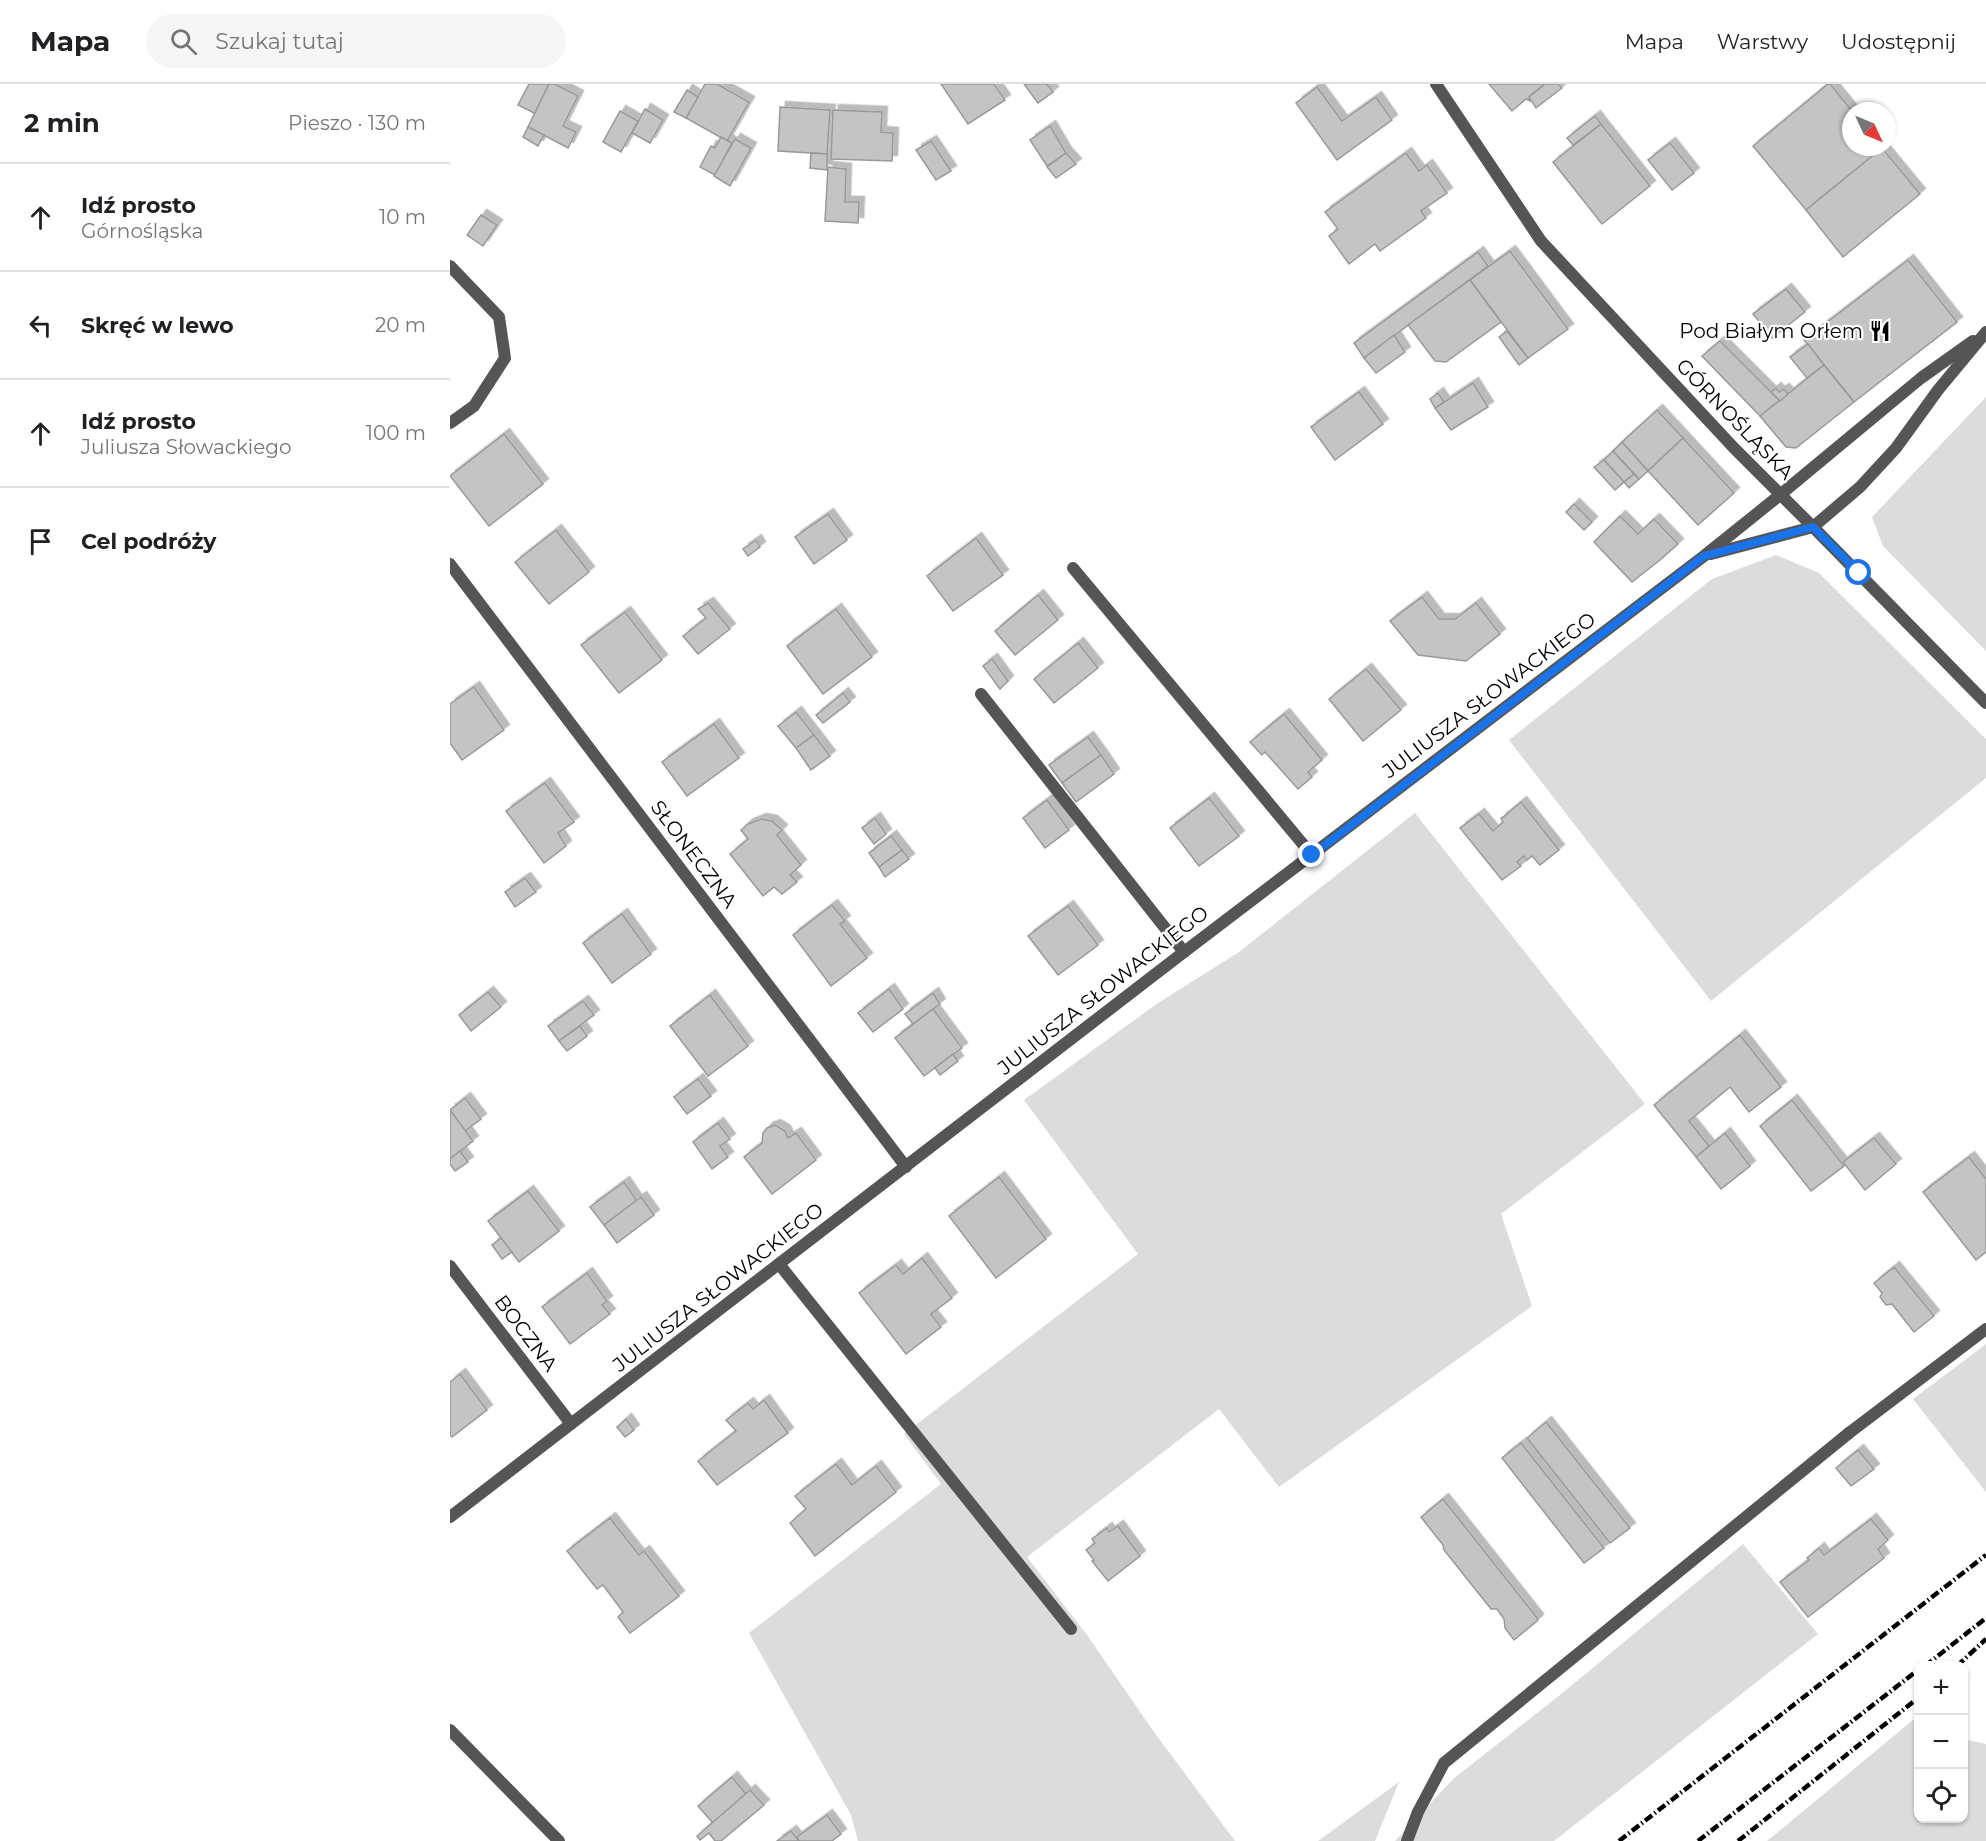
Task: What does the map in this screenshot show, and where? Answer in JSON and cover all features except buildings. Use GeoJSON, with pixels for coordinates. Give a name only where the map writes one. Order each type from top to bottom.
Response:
{"type":"FeatureCollection","features":[{"type":"Feature","properties":{"kind":"street","name":"GÓRNOŚLĄSKA"},"geometry":{"type":"LineString","coordinates":[[1436,84],[1541,241],[1780,495],[1986,703]]}},
{"type":"Feature","properties":{"kind":"street"},"geometry":{"type":"LineString","coordinates":[[450,266],[499,317],[505,358],[474,406],[450,423]]}},
{"type":"Feature","properties":{"kind":"street","name":"JULIUSZA SŁOWACKIEGO"},"geometry":{"type":"LineString","coordinates":[[450,1517],[1184,952],[1704,556],[1921,378],[1986,332]]}},
{"type":"Feature","properties":{"kind":"street"},"geometry":{"type":"LineString","coordinates":[[1704,556],[1813,527],[1860,487],[1896,448],[1938,390],[1986,332]]}},
{"type":"Feature","properties":{"kind":"street","name":"SŁONECZNA"},"geometry":{"type":"LineString","coordinates":[[450,564],[906,1167]]}},
{"type":"Feature","properties":{"kind":"street"},"geometry":{"type":"LineString","coordinates":[[1073,568],[1312,855]]}},
{"type":"Feature","properties":{"kind":"street"},"geometry":{"type":"LineString","coordinates":[[981,694],[1184,952]]}},
{"type":"Feature","properties":{"kind":"street"},"geometry":{"type":"LineString","coordinates":[[779,1264],[1071,1629]]}},
{"type":"Feature","properties":{"kind":"street","name":"BOCZNA"},"geometry":{"type":"LineString","coordinates":[[450,1266],[571,1424]]}},
{"type":"Feature","properties":{"kind":"street"},"geometry":{"type":"LineString","coordinates":[[1407,1841],[1418,1812],[1444,1763],[1849,1433],[1986,1329]]}},
{"type":"Feature","properties":{"kind":"street"},"geometry":{"type":"LineString","coordinates":[[450,1731],[559,1841]]}},
{"type":"Feature","properties":{"kind":"shaded area"},"geometry":{"type":"Polygon","coordinates":[[[1986,397],[1986,651],[1883,546],[1872,517],[1986,397]]]}},
{"type":"Feature","properties":{"kind":"shaded area"},"geometry":{"type":"Polygon","coordinates":[[[1776,555],[1819,573],[1986,739],[1986,778],[1711,1001],[1509,740],[1712,579],[1776,555]]]}},
{"type":"Feature","properties":{"kind":"shaded area"},"geometry":{"type":"Polygon","coordinates":[[[1415,813],[1645,1104],[1501,1214],[1532,1306],[1279,1487],[1219,1409],[1027,1557],[1087,1635],[1154,1732],[1235,1841],[858,1841],[851,1815],[749,1633],[941,1484],[904,1434],[1138,1254],[1024,1100],[1158,1003],[1239,952],[1415,813]]]}},
{"type":"Feature","properties":{"kind":"shaded area"},"geometry":{"type":"Polygon","coordinates":[[[1986,1344],[1986,1492],[1913,1399],[1986,1344]]]}},
{"type":"Feature","properties":{"kind":"shaded area"},"geometry":{"type":"Polygon","coordinates":[[[1743,1544],[1818,1634],[1554,1841],[1395,1841],[1453,1779],[1555,1699],[1743,1544]]]}},
{"type":"Feature","properties":{"kind":"shaded area"},"geometry":{"type":"Polygon","coordinates":[[[1913,1720],[1914,1823],[1968,1823],[1968,1740],[1986,1744],[1986,1841],[1767,1841],[1913,1720]]]}},
{"type":"Feature","properties":{"kind":"shaded area"},"geometry":{"type":"Polygon","coordinates":[[[1399,1782],[1375,1841],[1318,1841],[1399,1782]]]}},
{"type":"Feature","properties":{"kind":"railway"},"geometry":{"type":"LineString","coordinates":[[1619,1841],[1986,1555]]}},
{"type":"Feature","properties":{"kind":"railway"},"geometry":{"type":"LineString","coordinates":[[1931,1661],[1986,1618]]}},
{"type":"Feature","properties":{"kind":"railway"},"geometry":{"type":"LineString","coordinates":[[1962,1661],[1986,1639]]}},
{"type":"Feature","properties":{"kind":"railway"},"geometry":{"type":"LineString","coordinates":[[1698,1841],[1914,1673]]}},
{"type":"Feature","properties":{"kind":"railway"},"geometry":{"type":"LineString","coordinates":[[1738,1841],[1914,1701]]}},
{"type":"Feature","properties":{"kind":"place","name":"Pod Białym Orłem"},"geometry":{"type":"Point","coordinates":[1880,331]}},
{"type":"Feature","properties":{"kind":"route"},"geometry":{"type":"LineString","coordinates":[[1312,855],[1704,556],[1813,527],[1859,573]]}}]}
